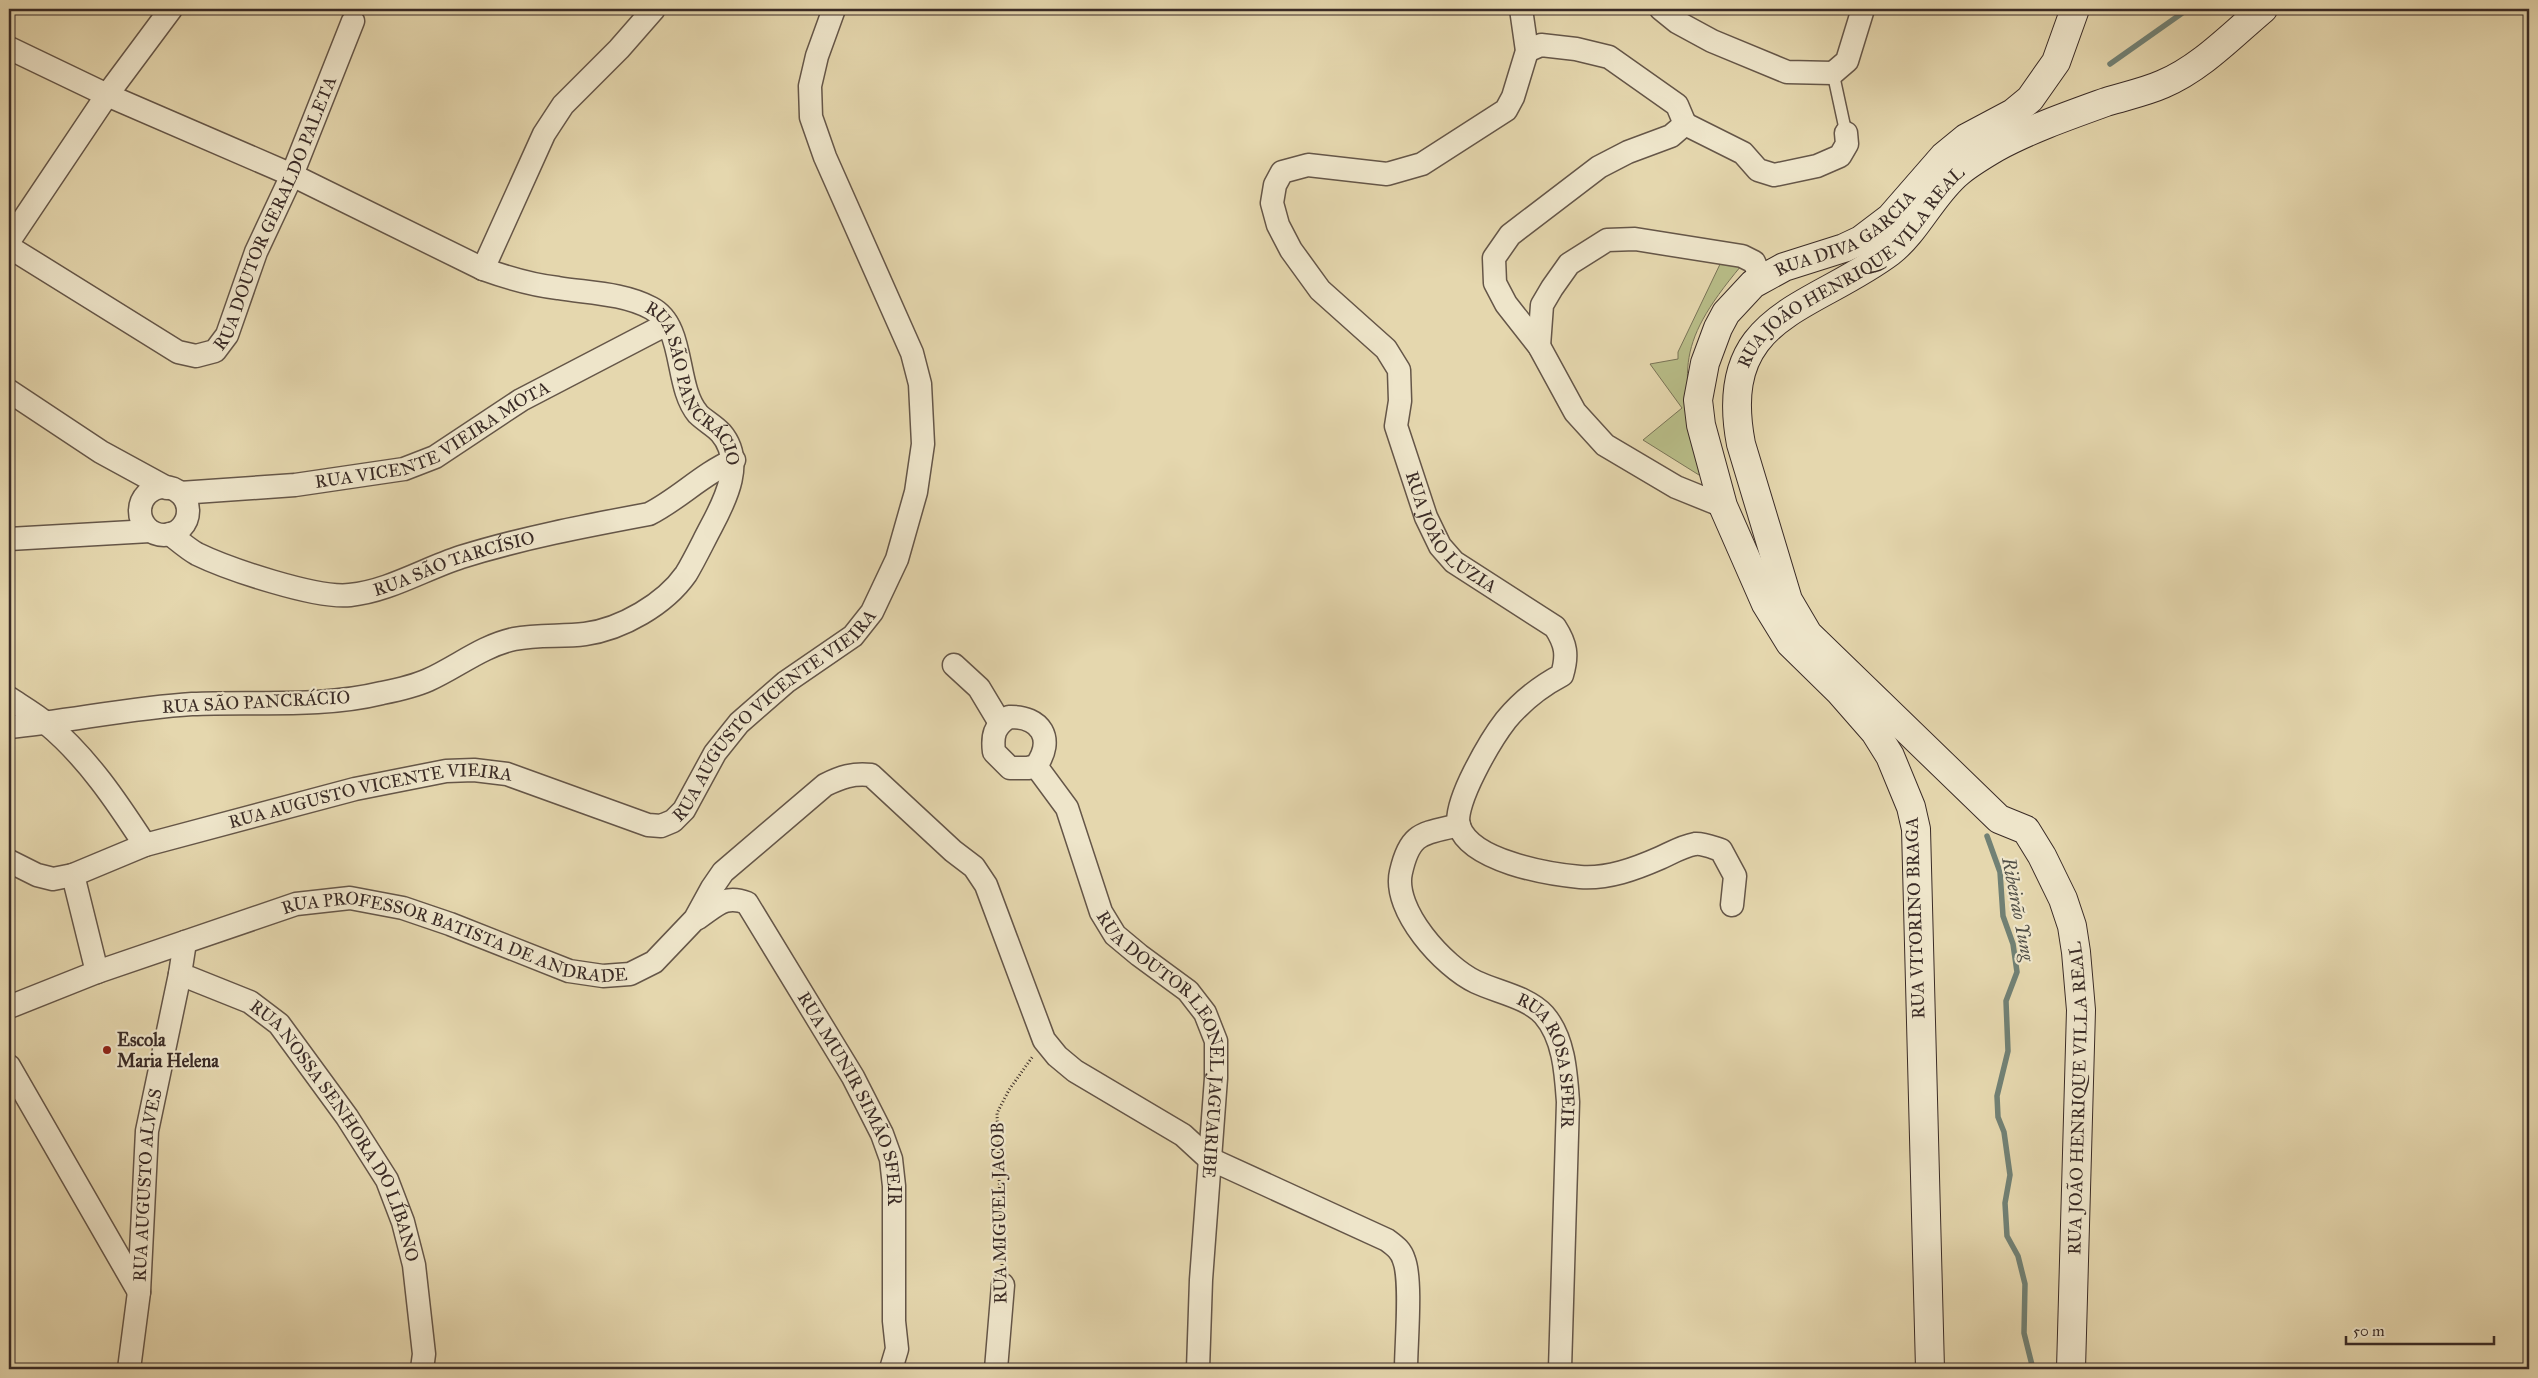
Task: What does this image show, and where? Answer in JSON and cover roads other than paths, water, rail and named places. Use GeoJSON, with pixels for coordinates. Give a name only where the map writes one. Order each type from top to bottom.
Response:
{"type":"FeatureCollection","features":[{"type":"Feature","properties":{"kind":"main road","name":"RUA DIVA GARCIA"},"geometry":{"type":"LineString","coordinates":[[1762,280],[1784,267],[1844,248],[1861,240],[1890,218],[1944,156],[1966,138],[2013,113],[2030,99],[2056,62],[2075,9]]}},
{"type":"Feature","properties":{"kind":"main road","name":"RUA JOÃO HENRIQUE VILA REAL"},"geometry":{"type":"LineString","coordinates":[[1854,678],[1808,634],[1788,600],[1741,444],[1737,424],[1738,393],[1742,369],[1760,335],[1795,307],[1846,280],[1892,250],[1958,172],[2024,135],[2105,102],[2164,84],[2188,70],[2263,9]]}},
{"type":"Feature","properties":{"kind":"main road"},"geometry":{"type":"LineString","coordinates":[[1760,335],[1766,307],[1762,280]]}},
{"type":"Feature","properties":{"kind":"main road","name":"RUA VITORINO BRAGA"},"geometry":{"type":"LineString","coordinates":[[1762,280],[1753,284],[1738,300],[1718,328],[1705,363],[1698,400],[1701,425],[1723,506],[1766,604],[1790,643],[1840,692],[1875,732],[1890,756],[1911,807],[1916,829],[1930,1369]]}},
{"type":"Feature","properties":{"kind":"main road","name":"RUA JOÃO HENRIQUE VILLA REAL"},"geometry":{"type":"LineString","coordinates":[[1854,678],[1999,819],[2026,830],[2050,873],[2072,926],[2082,1010],[2071,1369]]}},
{"type":"Feature","properties":{"kind":"street"},"geometry":{"type":"LineString","coordinates":[[9,241],[107,95],[171,9]]}},
{"type":"Feature","properties":{"kind":"street"},"geometry":{"type":"LineString","coordinates":[[483,269],[544,134],[553,119],[563,105],[619,49],[654,9]]}},
{"type":"Feature","properties":{"kind":"street","name":"RUA AUGUSTO VICENTE VIEIRA"},"geometry":{"type":"LineString","coordinates":[[9,860],[37,875],[52,879],[73,875],[145,845],[355,789],[446,771],[474,770],[508,774],[648,825],[661,826],[673,821],[684,810],[715,753],[739,723],[786,682],[854,636],[872,612],[897,559],[916,492],[924,444],[920,384],[912,353],[825,156],[811,117],[810,86],[816,56],[834,9]]}},
{"type":"Feature","properties":{"kind":"street"},"geometry":{"type":"LineString","coordinates":[[1520,9],[1527,51],[1541,45],[1576,49],[1609,57],[1677,105],[1685,124],[1744,153],[1758,170],[1774,175],[1817,166],[1840,156],[1847,144],[1846,133]]}},
{"type":"Feature","properties":{"kind":"street"},"geometry":{"type":"LineString","coordinates":[[1661,9],[1678,22],[1712,41],[1787,72],[1833,73],[1846,61],[1863,9]]}},
{"type":"Feature","properties":{"kind":"street","name":"RUA DOUTOR GERALDO PALETA"},"geometry":{"type":"LineString","coordinates":[[9,247],[178,352],[196,356],[215,351],[227,334],[256,252],[292,175],[353,21]]}},
{"type":"Feature","properties":{"kind":"street","name":"RUA SÃO PANCRÁCIO"},"geometry":{"type":"LineString","coordinates":[[9,48],[107,95],[292,175],[483,269],[514,281],[629,299],[654,309],[667,324],[678,354],[688,395],[697,413],[725,439],[730,446],[734,460],[730,484],[716,518],[685,575],[664,599],[623,622],[586,634],[514,639],[480,650],[427,681],[380,694],[324,702],[192,704],[121,710],[47,724],[9,727]]}},
{"type":"Feature","properties":{"kind":"street","name":"RUA JOÃO LUZIA"},"geometry":{"type":"LineString","coordinates":[[1459,825],[1459,809],[1465,795],[1506,721],[1522,704],[1562,675],[1566,661],[1565,643],[1555,627],[1454,562],[1440,546],[1426,517],[1396,426],[1400,401],[1399,370],[1386,349],[1320,290],[1291,250],[1278,225],[1272,202],[1276,185],[1282,172],[1308,165],[1387,174],[1422,164],[1506,110],[1513,97],[1527,51]]}},
{"type":"Feature","properties":{"kind":"street"},"geometry":{"type":"LineString","coordinates":[[1685,124],[1670,136],[1628,152],[1599,167],[1523,225],[1494,258],[1495,283],[1506,304],[1539,346],[1575,412],[1605,445],[1676,487],[1723,506]]}},
{"type":"Feature","properties":{"kind":"street"},"geometry":{"type":"LineString","coordinates":[[1539,346],[1542,305],[1552,288],[1568,264],[1607,240],[1635,239],[1742,256],[1754,262],[1762,280]]}},
{"type":"Feature","properties":{"kind":"street","name":"RUA VICENTE VIEIRA MOTA"},"geometry":{"type":"LineString","coordinates":[[173,490],[296,485],[404,469],[435,456],[521,400],[667,324]]}},
{"type":"Feature","properties":{"kind":"street"},"geometry":{"type":"LineString","coordinates":[[9,391],[101,452],[173,490],[188,508],[187,517],[178,531],[9,538]]}},
{"type":"Feature","properties":{"kind":"street","name":"RUA SÃO TARCÍSIO"},"geometry":{"type":"LineString","coordinates":[[160,533],[196,553],[224,565],[277,582],[348,595],[373,591],[459,558],[511,542],[648,514],[666,506],[713,469],[734,460]]}},
{"type":"Feature","properties":{"kind":"street"},"geometry":{"type":"LineString","coordinates":[[160,533],[143,524],[140,514],[141,503],[147,494],[156,489],[173,490]]}},
{"type":"Feature","properties":{"kind":"street"},"geometry":{"type":"LineString","coordinates":[[954,665],[982,692],[1000,723]]}},
{"type":"Feature","properties":{"kind":"street"},"geometry":{"type":"LineString","coordinates":[[9,698],[47,724],[87,765],[115,799],[145,845]]}},
{"type":"Feature","properties":{"kind":"street"},"geometry":{"type":"LineString","coordinates":[[1020,717],[1037,724],[1044,740],[1040,760],[1036,766],[1010,768],[998,757],[994,752],[993,734],[1000,723],[1010,718],[1020,717]]}},
{"type":"Feature","properties":{"kind":"street","name":"RUA DOUTOR LEONEL JAGUARIBE"},"geometry":{"type":"LineString","coordinates":[[1036,766],[1067,808],[1101,912],[1116,935],[1188,991],[1205,1013],[1216,1041],[1216,1078],[1208,1158],[1198,1369]]}},
{"type":"Feature","properties":{"kind":"street","name":"RUA PROFESSOR BATISTA DE ANDRADE"},"geometry":{"type":"LineString","coordinates":[[9,1007],[97,972],[296,904],[350,898],[403,908],[450,924],[569,971],[602,976],[630,974],[654,962],[695,920],[724,872],[825,785],[855,773],[871,775],[953,851],[974,867],[986,885],[1044,1040],[1057,1056],[1075,1070],[1183,1135],[1208,1158]]}},
{"type":"Feature","properties":{"kind":"street"},"geometry":{"type":"LineString","coordinates":[[1459,825],[1467,839],[1481,850],[1513,865],[1580,877],[1612,875],[1638,868],[1696,844],[1721,850],[1735,876],[1732,905]]}},
{"type":"Feature","properties":{"kind":"street","name":"RUA ROSA SFEIR"},"geometry":{"type":"LineString","coordinates":[[1459,825],[1421,834],[1407,848],[1400,875],[1399,890],[1404,904],[1420,931],[1445,959],[1474,981],[1525,1002],[1544,1014],[1555,1032],[1566,1077],[1568,1102],[1560,1369]]}},
{"type":"Feature","properties":{"kind":"street"},"geometry":{"type":"LineString","coordinates":[[73,875],[97,972]]}},
{"type":"Feature","properties":{"kind":"street","name":"RUA MUNIR SIMÃO SFEIR"},"geometry":{"type":"LineString","coordinates":[[695,920],[723,901],[736,898],[747,903],[853,1077],[882,1134],[891,1159],[894,1186],[894,1320],[897,1349],[891,1369]]}},
{"type":"Feature","properties":{"kind":"street"},"geometry":{"type":"LineString","coordinates":[[180,974],[185,942]]}},
{"type":"Feature","properties":{"kind":"street","name":"RUA AUGUSTO ALVES"},"geometry":{"type":"LineString","coordinates":[[129,1369],[139,1292],[147,1132],[180,974]]}},
{"type":"Feature","properties":{"kind":"street","name":"RUA NOSSA SENHORA DO LÍBANO"},"geometry":{"type":"LineString","coordinates":[[180,974],[250,1002],[279,1024],[347,1117],[386,1180],[403,1222],[414,1265],[424,1354],[422,1369]]}},
{"type":"Feature","properties":{"kind":"street"},"geometry":{"type":"LineString","coordinates":[[9,1066],[139,1292]]}},
{"type":"Feature","properties":{"kind":"street"},"geometry":{"type":"LineString","coordinates":[[1208,1158],[1387,1240],[1399,1248],[1405,1260],[1407,1277],[1406,1369]]}},
{"type":"Feature","properties":{"kind":"street","name":"RUA MIGUEL JACOB"},"geometry":{"type":"LineString","coordinates":[[996,1369],[1003,1285]]}},
{"type":"Feature","properties":{"kind":"lane"},"geometry":{"type":"LineString","coordinates":[[1833,73],[1846,133]]}},
{"type":"Feature","properties":{"kind":"waterway","name":"Ribeirão Yung"},"geometry":{"type":"LineString","coordinates":[[2110,64],[2188,9]]}},
{"type":"Feature","properties":{"kind":"waterway","name":"Ribeirão Yung"},"geometry":{"type":"LineString","coordinates":[[1987,836],[2000,872],[2003,916],[2013,944],[2017,972],[2006,1001],[2008,1051],[1997,1096],[1998,1117],[2004,1132],[2010,1175],[2005,1203],[2007,1236],[2018,1256],[2025,1284],[2024,1333],[2033,1369]]}},
{"type":"Feature","properties":{"kind":"place","name":"Escola Maria Helena"},"geometry":{"type":"Point","coordinates":[107,1050]}}]}
